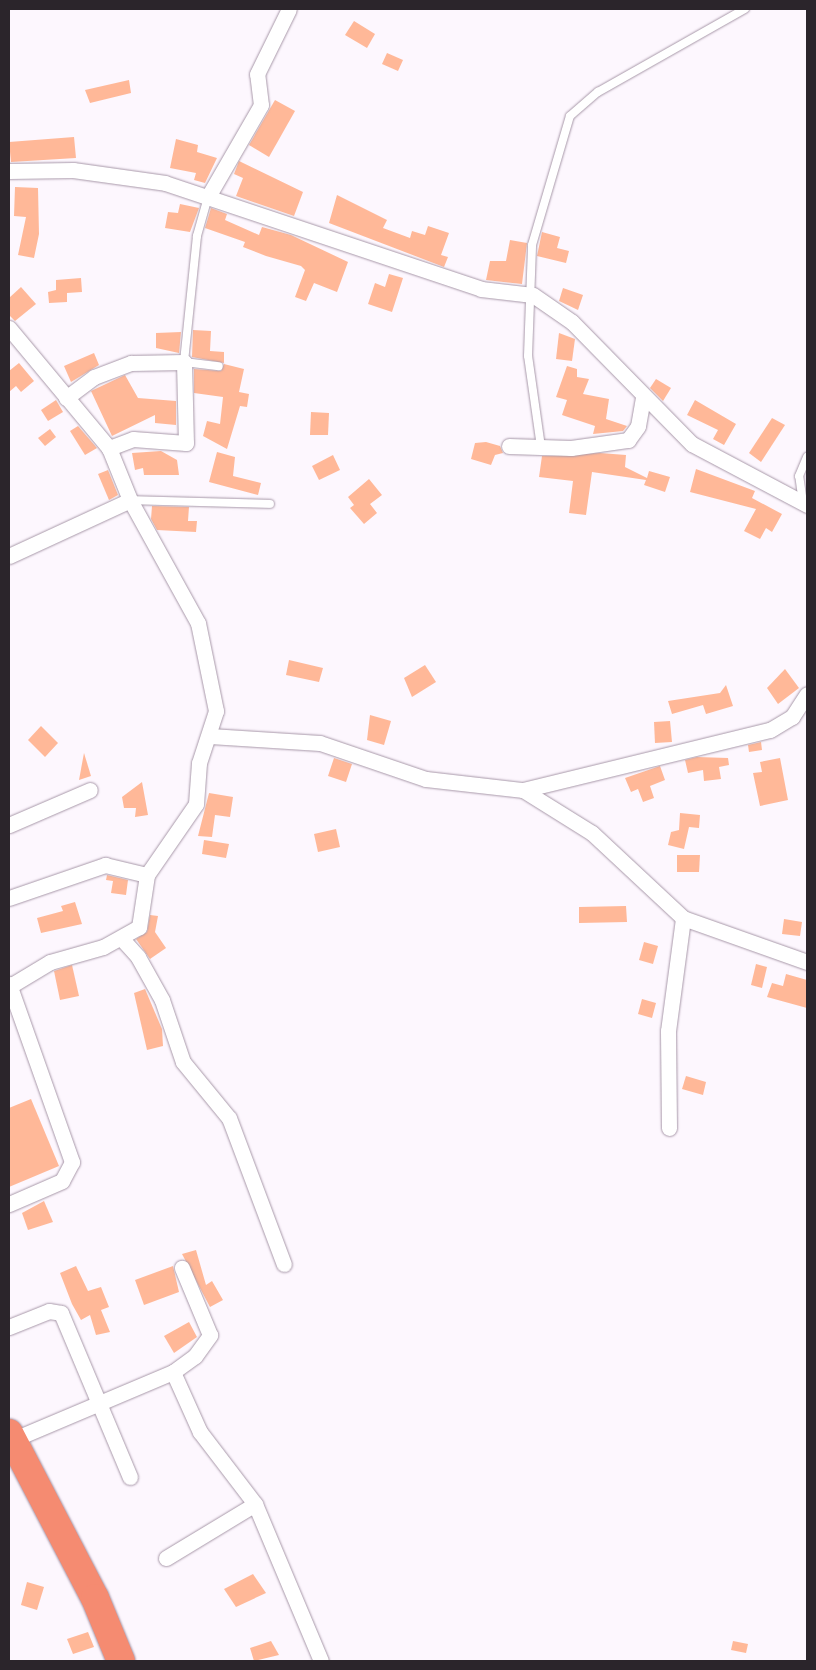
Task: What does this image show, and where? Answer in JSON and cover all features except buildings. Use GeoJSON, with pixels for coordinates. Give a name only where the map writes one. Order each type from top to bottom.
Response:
{"type":"FeatureCollection","features":[{"type":"Feature","properties":{"kind":"highway"},"geometry":{"type":"LineString","coordinates":[[11,1436],[95,1598],[121,1661]]}},
{"type":"Feature","properties":{"kind":"street"},"geometry":{"type":"LineString","coordinates":[[209,195],[261,105],[257,74],[290,9]]}},
{"type":"Feature","properties":{"kind":"street"},"geometry":{"type":"LineString","coordinates":[[9,171],[100,172],[209,195],[481,288],[533,295],[572,322],[643,399],[692,444],[805,504]]}},
{"type":"Feature","properties":{"kind":"street"},"geometry":{"type":"LineString","coordinates":[[9,328],[109,448],[130,500],[198,623],[215,698],[210,736],[199,763],[192,813],[147,875],[142,921],[122,938],[50,962],[10,985],[72,1167],[62,1181],[9,1204]]}},
{"type":"Feature","properties":{"kind":"street"},"geometry":{"type":"LineString","coordinates":[[66,398],[94,377],[131,363],[184,362],[186,443],[133,439],[109,448]]}},
{"type":"Feature","properties":{"kind":"street"},"geometry":{"type":"LineString","coordinates":[[509,446],[571,448],[628,440],[638,426],[643,399]]}},
{"type":"Feature","properties":{"kind":"street"},"geometry":{"type":"LineString","coordinates":[[9,556],[130,500]]}},
{"type":"Feature","properties":{"kind":"street"},"geometry":{"type":"LineString","coordinates":[[210,736],[320,743],[426,779],[523,790],[770,730],[792,717],[807,694]]}},
{"type":"Feature","properties":{"kind":"street"},"geometry":{"type":"LineString","coordinates":[[9,824],[90,790]]}},
{"type":"Feature","properties":{"kind":"street"},"geometry":{"type":"LineString","coordinates":[[523,790],[592,833],[683,918],[807,962]]}},
{"type":"Feature","properties":{"kind":"street"},"geometry":{"type":"LineString","coordinates":[[9,898],[105,866],[147,875]]}},
{"type":"Feature","properties":{"kind":"street"},"geometry":{"type":"LineString","coordinates":[[669,1128],[668,1031],[683,918]]}},
{"type":"Feature","properties":{"kind":"street"},"geometry":{"type":"LineString","coordinates":[[122,938],[138,957],[162,1000],[182,1062],[229,1118],[284,1264]]}},
{"type":"Feature","properties":{"kind":"street"},"geometry":{"type":"LineString","coordinates":[[11,1436],[98,1406],[173,1372],[195,1356],[210,1335],[182,1268]]}},
{"type":"Feature","properties":{"kind":"street"},"geometry":{"type":"LineString","coordinates":[[9,1327],[49,1311],[61,1313],[98,1406],[130,1477]]}},
{"type":"Feature","properties":{"kind":"street"},"geometry":{"type":"LineString","coordinates":[[173,1372],[200,1432],[256,1504],[321,1661]]}},
{"type":"Feature","properties":{"kind":"street"},"geometry":{"type":"LineString","coordinates":[[166,1558],[256,1504]]}},
{"type":"Feature","properties":{"kind":"lane"},"geometry":{"type":"LineString","coordinates":[[541,447],[529,375],[533,295],[532,245],[570,116],[598,92],[745,9]]}},
{"type":"Feature","properties":{"kind":"lane"},"geometry":{"type":"LineString","coordinates":[[209,195],[197,236],[184,362],[219,366]]}},
{"type":"Feature","properties":{"kind":"lane"},"geometry":{"type":"LineString","coordinates":[[805,504],[799,476],[807,457]]}},
{"type":"Feature","properties":{"kind":"lane"},"geometry":{"type":"LineString","coordinates":[[130,500],[270,504]]}}]}
